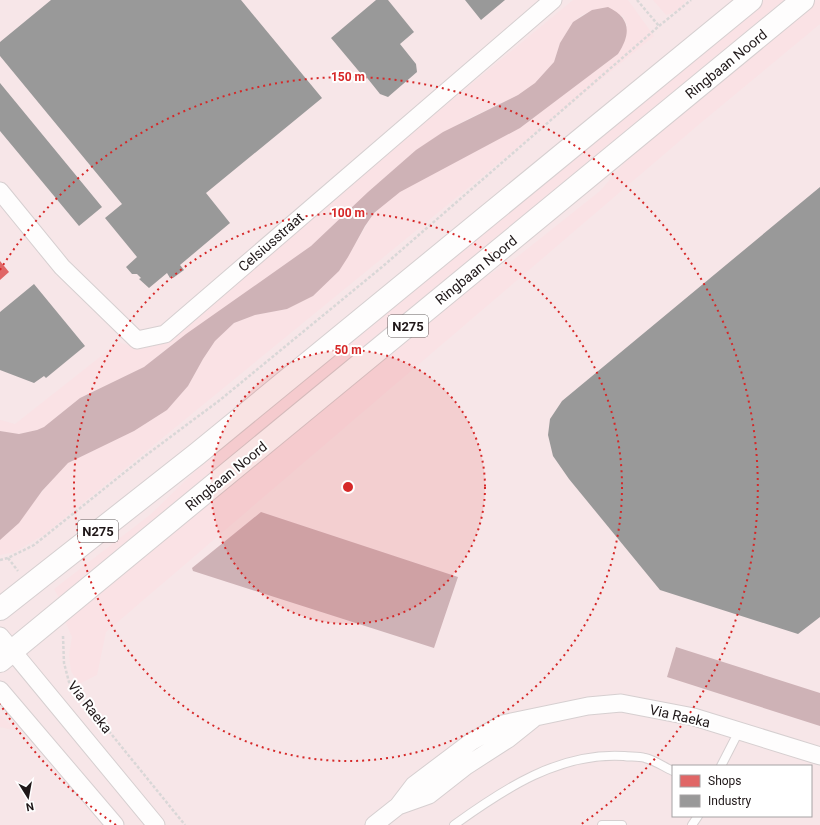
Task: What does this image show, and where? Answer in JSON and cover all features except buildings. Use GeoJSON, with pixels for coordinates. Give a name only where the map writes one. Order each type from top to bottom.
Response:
{"type":"FeatureCollection","features":[{"type":"Feature","properties":{"kind":"main road","name":"N275"},"geometry":{"type":"LineString","coordinates":[[0,609],[203,449],[751,0]]}},
{"type":"Feature","properties":{"kind":"main road","name":"Ringbaan Noord"},"geometry":{"type":"LineString","coordinates":[[4,650],[53,618],[803,0]]}},
{"type":"Feature","properties":{"kind":"street","name":"Celsiusstraat"},"geometry":{"type":"LineString","coordinates":[[0,192],[62,267],[137,340],[165,334],[553,0]]}},
{"type":"Feature","properties":{"kind":"street","name":"Via Raeka"},"geometry":{"type":"LineString","coordinates":[[4,650],[156,825]]}},
{"type":"Feature","properties":{"kind":"street"},"geometry":{"type":"LineString","coordinates":[[0,690],[115,825]]}},
{"type":"Feature","properties":{"kind":"street","name":"Via Raeka"},"geometry":{"type":"LineString","coordinates":[[381,823],[398,806],[429,795],[466,766],[508,739],[536,717],[588,706],[620,703],[694,717],[820,756]]}},
{"type":"Feature","properties":{"kind":"lane"},"geometry":{"type":"LineString","coordinates":[[721,765],[738,731]]}},
{"type":"Feature","properties":{"kind":"lane"},"geometry":{"type":"LineString","coordinates":[[454,825],[507,788],[543,771],[574,761],[610,756],[645,758],[672,771]]}},
{"type":"Feature","properties":{"kind":"lane"},"geometry":{"type":"LineString","coordinates":[[602,825],[622,825]]}},
{"type":"Feature","properties":{"kind":"path"},"geometry":{"type":"LineString","coordinates":[[637,0],[659,26]]}},
{"type":"Feature","properties":{"kind":"path"},"geometry":{"type":"LineString","coordinates":[[0,560],[8,558],[34,545],[145,456],[226,395],[388,262],[659,26],[691,0]]}},
{"type":"Feature","properties":{"kind":"path"},"geometry":{"type":"LineString","coordinates":[[8,558],[29,586]]}},
{"type":"Feature","properties":{"kind":"path","name":"Via Raeka"},"geometry":{"type":"LineString","coordinates":[[53,618],[63,632],[64,663],[69,682],[185,825]]}},
{"type":"Feature","properties":{"kind":"shaded area"},"geometry":{"type":"Polygon","coordinates":[[[0,0],[820,0],[820,825],[0,825],[0,0]]]}},
{"type":"Feature","properties":{"kind":"shaded area"},"geometry":{"type":"Polygon","coordinates":[[[573,0],[628,0],[654,36],[45,534],[15,552],[0,555],[0,540],[10,531],[56,475],[68,463],[134,431],[167,410],[188,386],[215,341],[234,323],[255,315],[287,309],[313,296],[339,271],[374,213],[400,191],[520,128],[618,54],[627,25],[623,16],[596,9],[582,15],[573,22],[560,43],[554,62],[535,83],[518,95],[467,119],[416,150],[368,192],[311,246],[171,345],[144,367],[80,398],[44,427],[37,430],[19,434],[0,431],[0,420],[15,424],[119,342],[137,346],[155,342],[166,336],[573,0]]]}},
{"type":"Feature","properties":{"kind":"shaded area"},"geometry":{"type":"Polygon","coordinates":[[[653,0],[686,0],[678,10],[666,15],[653,0]]]}},
{"type":"Feature","properties":{"kind":"shaded area"},"geometry":{"type":"Polygon","coordinates":[[[764,0],[784,0],[59,598],[54,589],[151,514],[214,453],[764,0]]]}},
{"type":"Feature","properties":{"kind":"shaded area"},"geometry":{"type":"Polygon","coordinates":[[[816,0],[820,0],[820,24],[703,121],[106,632],[97,675],[79,684],[71,671],[69,655],[72,637],[65,621],[468,287],[512,261],[600,191],[631,155],[816,0]]]}},
{"type":"Feature","properties":{"kind":"shaded area"},"geometry":{"type":"Polygon","coordinates":[[[608,7],[616,11],[625,21],[627,33],[618,54],[520,128],[400,192],[374,213],[339,271],[313,296],[287,309],[255,315],[234,323],[215,341],[188,386],[167,410],[134,431],[68,463],[42,491],[19,523],[0,540],[0,431],[19,434],[44,427],[80,398],[144,367],[186,334],[311,246],[368,192],[416,150],[443,132],[518,95],[535,83],[554,62],[560,43],[573,22],[592,10],[608,7]]]}},
{"type":"Feature","properties":{"kind":"shaded area"},"geometry":{"type":"Polygon","coordinates":[[[261,512],[458,577],[434,648],[193,571],[192,568],[261,512]]]}},
{"type":"Feature","properties":{"kind":"shaded area"},"geometry":{"type":"Polygon","coordinates":[[[676,647],[820,693],[820,726],[667,677],[676,647]]]}},
{"type":"Feature","properties":{"kind":"shaded area"},"geometry":{"type":"Polygon","coordinates":[[[0,715],[18,731],[0,727],[0,715]]]}}]}
